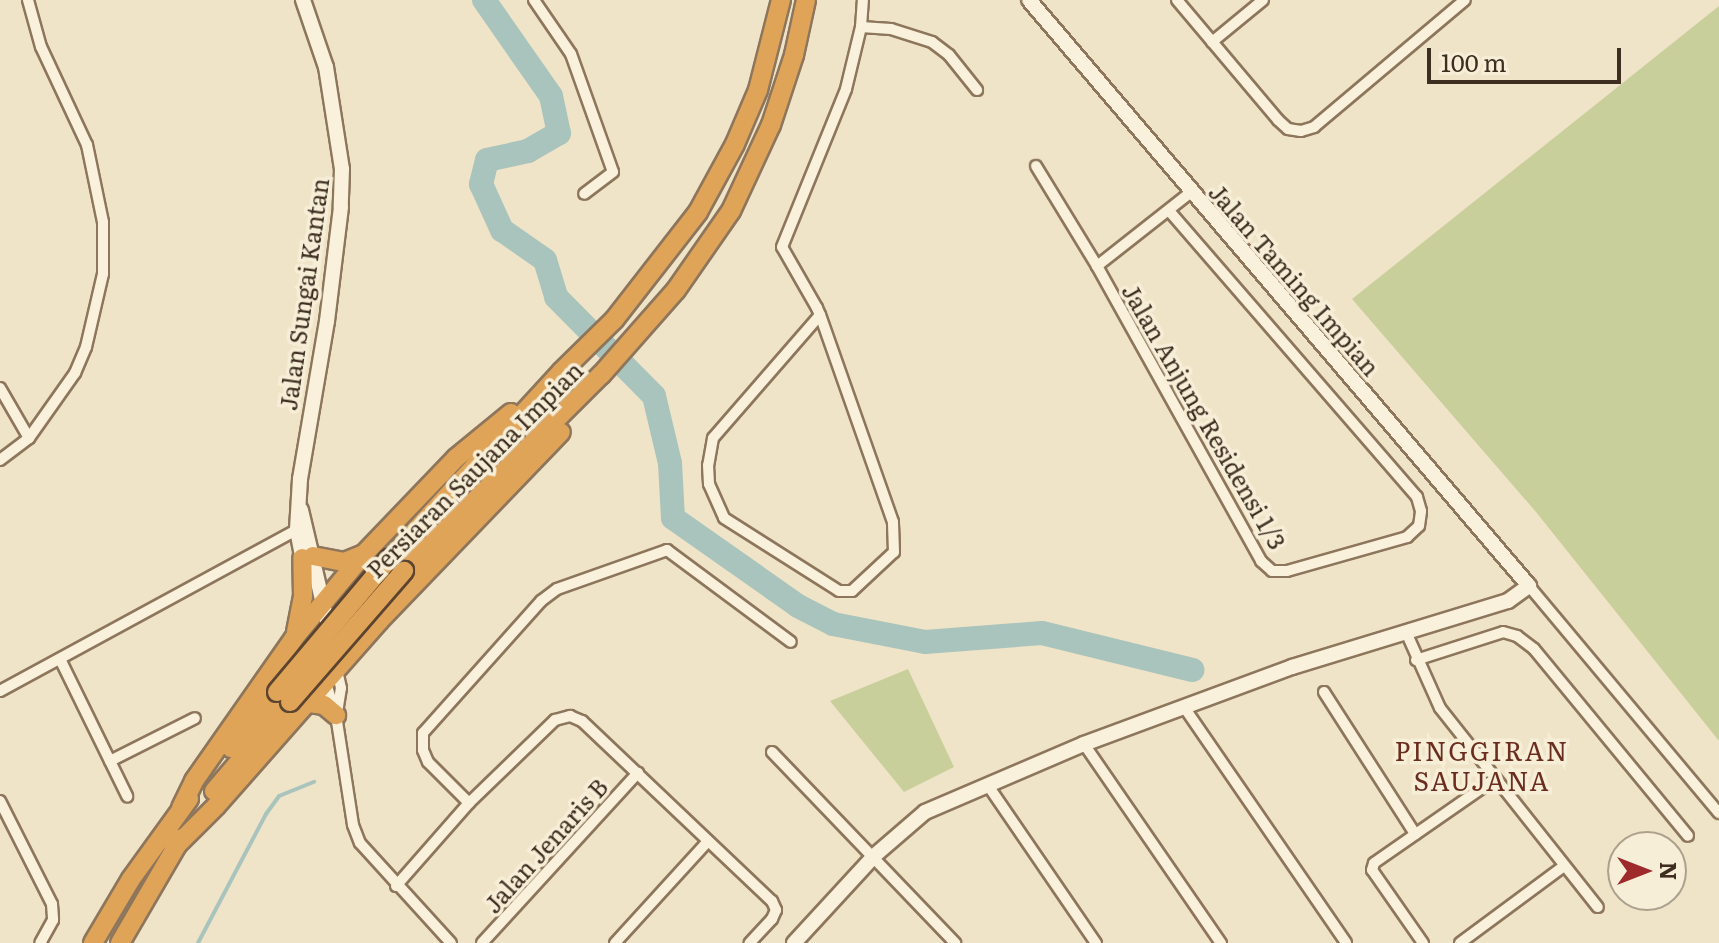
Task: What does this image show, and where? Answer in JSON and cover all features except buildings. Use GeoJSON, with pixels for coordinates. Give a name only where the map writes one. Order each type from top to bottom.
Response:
{"type":"FeatureCollection","features":[{"type":"Feature","properties":{"kind":"highway","name":"Persiaran Saujana Impian"},"geometry":{"type":"LineString","coordinates":[[120,943],[204,802],[292,699],[397,564],[561,372],[614,320],[698,212],[735,144],[758,90],[781,0]]}},
{"type":"Feature","properties":{"kind":"highway"},"geometry":{"type":"LineString","coordinates":[[292,699],[332,676],[605,377],[676,290],[731,211],[771,125],[794,55],[806,0]]}},
{"type":"Feature","properties":{"kind":"highway"},"geometry":{"type":"LineString","coordinates":[[181,808],[194,781],[294,638],[364,554],[456,458],[561,372]]}},
{"type":"Feature","properties":{"kind":"highway","name":"Persiaran Saujana Impian"},"geometry":{"type":"LineString","coordinates":[[397,564],[605,377]]}},
{"type":"Feature","properties":{"kind":"highway"},"geometry":{"type":"LineString","coordinates":[[294,638],[308,557],[344,562],[364,554]]}},
{"type":"Feature","properties":{"kind":"highway","name":"Persiaran Saujana Impian"},"geometry":{"type":"LineString","coordinates":[[93,943],[131,879],[181,808],[292,699]]}},
{"type":"Feature","properties":{"kind":"highway"},"geometry":{"type":"LineString","coordinates":[[292,699],[324,705],[336,715]]}},
{"type":"Feature","properties":{"kind":"street"},"geometry":{"type":"LineString","coordinates":[[0,460],[29,438],[75,373],[86,347],[103,274],[103,222],[87,145],[41,47],[28,0]]}},
{"type":"Feature","properties":{"kind":"street","name":"Jalan Sungai Kantan"},"geometry":{"type":"LineString","coordinates":[[303,0],[326,67],[342,169],[341,207],[327,321],[303,451],[297,530],[308,557]]}},
{"type":"Feature","properties":{"kind":"street"},"geometry":{"type":"LineString","coordinates":[[534,0],[571,54],[613,172],[584,194]]}},
{"type":"Feature","properties":{"kind":"street"},"geometry":{"type":"LineString","coordinates":[[820,315],[713,438],[708,465],[709,484],[724,518],[839,591],[852,591],[894,552],[893,522],[820,315],[784,252],[782,242],[828,141],[861,27],[863,0]]}},
{"type":"Feature","properties":{"kind":"street","name":"Jalan Taming Impian"},"geometry":{"type":"LineString","coordinates":[[1029,0],[1719,813]]}},
{"type":"Feature","properties":{"kind":"street"},"geometry":{"type":"LineString","coordinates":[[1177,0],[1288,129],[1301,131],[1314,127],[1465,0]]}},
{"type":"Feature","properties":{"kind":"street"},"geometry":{"type":"LineString","coordinates":[[1212,42],[1263,0]]}},
{"type":"Feature","properties":{"kind":"street"},"geometry":{"type":"LineString","coordinates":[[861,27],[891,29],[932,42],[949,55],[977,90]]}},
{"type":"Feature","properties":{"kind":"street","name":"Jalan Anjung Residensi 1/3"},"geometry":{"type":"LineString","coordinates":[[1036,166],[1097,266],[1261,561],[1272,571],[1287,571],[1407,537],[1419,526],[1421,511],[1417,497],[1169,211]]}},
{"type":"Feature","properties":{"kind":"street"},"geometry":{"type":"LineString","coordinates":[[1097,266],[1191,192]]}},
{"type":"Feature","properties":{"kind":"street"},"geometry":{"type":"LineString","coordinates":[[0,388],[29,438]]}},
{"type":"Feature","properties":{"kind":"street","name":"Jalan Sungai Kantan"},"geometry":{"type":"LineString","coordinates":[[299,502],[332,676]]}},
{"type":"Feature","properties":{"kind":"street"},"geometry":{"type":"LineString","coordinates":[[0,691],[297,530]]}},
{"type":"Feature","properties":{"kind":"street"},"geometry":{"type":"LineString","coordinates":[[469,803],[428,762],[423,750],[423,733],[541,601],[557,589],[667,550],[791,642]]}},
{"type":"Feature","properties":{"kind":"street"},"geometry":{"type":"LineString","coordinates":[[794,943],[874,856],[925,812],[1084,744],[1406,632],[1508,601],[1529,586]]}},
{"type":"Feature","properties":{"kind":"street"},"geometry":{"type":"LineString","coordinates":[[1406,632],[1440,708],[1598,907]]}},
{"type":"Feature","properties":{"kind":"street"},"geometry":{"type":"LineString","coordinates":[[1416,660],[1503,632],[1517,636],[1534,649],[1688,836]]}},
{"type":"Feature","properties":{"kind":"street"},"geometry":{"type":"LineString","coordinates":[[60,659],[127,796]]}},
{"type":"Feature","properties":{"kind":"street"},"geometry":{"type":"LineString","coordinates":[[332,676],[341,688],[336,715]]}},
{"type":"Feature","properties":{"kind":"street"},"geometry":{"type":"LineString","coordinates":[[332,676],[353,825],[370,858],[451,943]]}},
{"type":"Feature","properties":{"kind":"street"},"geometry":{"type":"LineString","coordinates":[[1324,692],[1415,834]]}},
{"type":"Feature","properties":{"kind":"street"},"geometry":{"type":"LineString","coordinates":[[1184,707],[1346,943]]}},
{"type":"Feature","properties":{"kind":"street"},"geometry":{"type":"LineString","coordinates":[[396,886],[469,803],[555,720],[570,716],[582,721],[772,901],[776,910],[750,943]]}},
{"type":"Feature","properties":{"kind":"street"},"geometry":{"type":"LineString","coordinates":[[110,761],[195,718]]}},
{"type":"Feature","properties":{"kind":"street"},"geometry":{"type":"LineString","coordinates":[[1084,744],[1221,943]]}},
{"type":"Feature","properties":{"kind":"street"},"geometry":{"type":"LineString","coordinates":[[772,752],[955,943]]}},
{"type":"Feature","properties":{"kind":"street","name":"Jalan Jenaris B"},"geometry":{"type":"LineString","coordinates":[[482,943],[638,773]]}},
{"type":"Feature","properties":{"kind":"street"},"geometry":{"type":"LineString","coordinates":[[1423,943],[1372,870],[1374,863],[1495,779]]}},
{"type":"Feature","properties":{"kind":"street"},"geometry":{"type":"LineString","coordinates":[[987,784],[1096,943]]}},
{"type":"Feature","properties":{"kind":"street"},"geometry":{"type":"LineString","coordinates":[[0,801],[52,904],[53,920],[40,943]]}},
{"type":"Feature","properties":{"kind":"street"},"geometry":{"type":"LineString","coordinates":[[615,943],[708,841]]}},
{"type":"Feature","properties":{"kind":"street"},"geometry":{"type":"LineString","coordinates":[[1460,943],[1564,866]]}},
{"type":"Feature","properties":{"kind":"green space"},"geometry":{"type":"Polygon","coordinates":[[[1719,6],[1719,741],[1536,512],[1352,299],[1719,6]]]}},
{"type":"Feature","properties":{"kind":"green space"},"geometry":{"type":"Polygon","coordinates":[[[908,669],[954,767],[904,792],[830,701],[908,669]]]}},
{"type":"Feature","properties":{"kind":"waterway"},"geometry":{"type":"LineString","coordinates":[[484,0],[551,96],[559,133],[528,151],[487,160],[481,184],[502,230],[545,260],[556,297],[654,396],[670,463],[673,518],[798,606],[833,624],[925,642],[1042,633],[1193,670]]}},
{"type":"Feature","properties":{"kind":"waterway"},"geometry":{"type":"LineString","coordinates":[[198,943],[266,814],[279,796],[314,782]]}},
{"type":"Feature","properties":{"kind":"district","name":"PINGGIRAN SAUJANA"},"geometry":{"type":"Point","coordinates":[1482,765]}}]}
